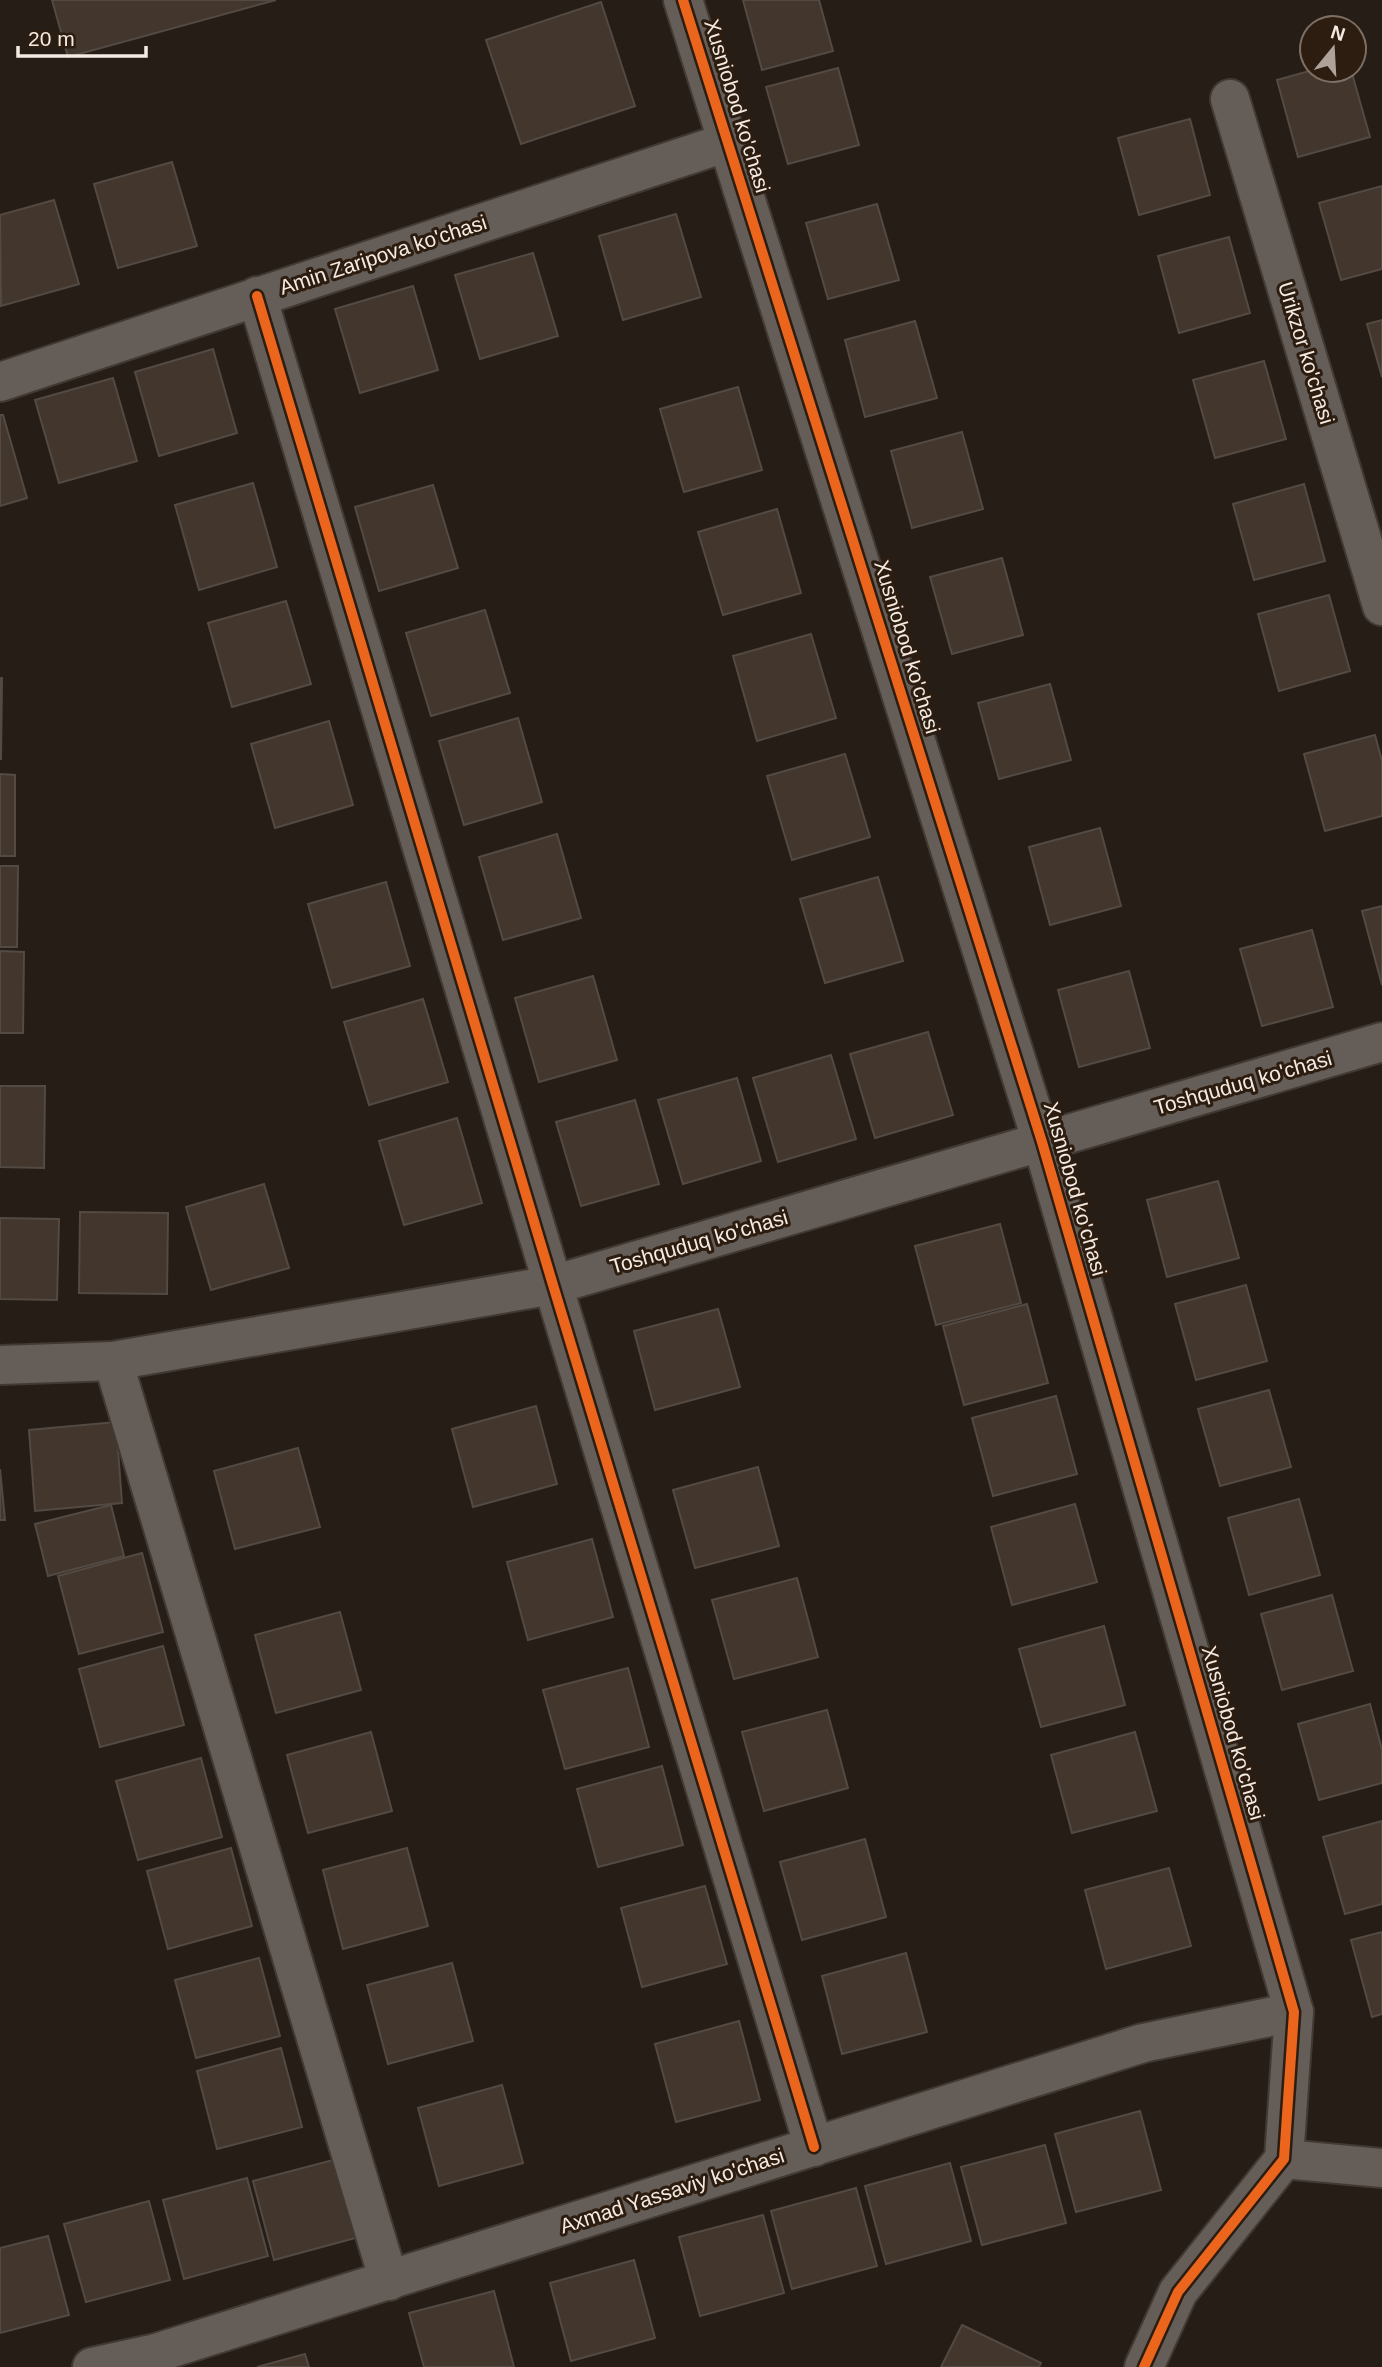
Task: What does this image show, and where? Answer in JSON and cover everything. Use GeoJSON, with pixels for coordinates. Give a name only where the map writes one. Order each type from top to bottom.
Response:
{"type":"FeatureCollection","features":[{"type":"Feature","properties":{"kind":"street","name":"Xusniobod ko'chasi"},"geometry":{"type":"LineString","coordinates":[[683,0],[1042,1142],[1294,2012],[1284,2160]]}},
{"type":"Feature","properties":{"kind":"street","name":"Urikzor ko'chasi"},"geometry":{"type":"LineString","coordinates":[[1230,99],[1382,606]]}},
{"type":"Feature","properties":{"kind":"street","name":"Amin Zaripova ko'chasi"},"geometry":{"type":"LineString","coordinates":[[0,382],[727,142]]}},
{"type":"Feature","properties":{"kind":"street"},"geometry":{"type":"LineString","coordinates":[[257,296],[814,2147]]}},
{"type":"Feature","properties":{"kind":"street","name":"Toshquduq ko'chasi"},"geometry":{"type":"LineString","coordinates":[[0,1365],[113,1361],[553,1285],[1382,1042]]}},
{"type":"Feature","properties":{"kind":"street"},"geometry":{"type":"LineString","coordinates":[[113,1361],[389,2281]]}},
{"type":"Feature","properties":{"kind":"street","name":"Axmad Yassaviy ko'chasi"},"geometry":{"type":"LineString","coordinates":[[92,2367],[156,2353],[1143,2043],[1294,2012]]}},
{"type":"Feature","properties":{"kind":"street"},"geometry":{"type":"LineString","coordinates":[[1144,2367],[1178,2292],[1284,2160],[1382,2168]]}},
{"type":"Feature","properties":{"kind":"building"},"geometry":{"type":"Polygon","coordinates":[[[52,0],[276,0],[68,57],[52,0]]]}},
{"type":"Feature","properties":{"kind":"building"},"geometry":{"type":"Polygon","coordinates":[[[743,0],[819,0],[833,51],[762,70],[743,0]]]}},
{"type":"Feature","properties":{"kind":"building"},"geometry":{"type":"Polygon","coordinates":[[[601,2],[635,106],[521,144],[486,40],[601,2]]]}},
{"type":"Feature","properties":{"kind":"building"},"geometry":{"type":"Polygon","coordinates":[[[838,68],[859,145],[788,164],[766,87],[838,68]]]}},
{"type":"Feature","properties":{"kind":"building"},"geometry":{"type":"Polygon","coordinates":[[[1298,74],[1298,84],[1355,84],[1370,137],[1298,157],[1277,80],[1298,74]]]}},
{"type":"Feature","properties":{"kind":"building"},"geometry":{"type":"Polygon","coordinates":[[[1190,119],[1210,195],[1139,215],[1118,138],[1190,119]]]}},
{"type":"Feature","properties":{"kind":"building"},"geometry":{"type":"Polygon","coordinates":[[[172,162],[197,246],[118,268],[94,184],[172,162]]]}},
{"type":"Feature","properties":{"kind":"building"},"geometry":{"type":"Polygon","coordinates":[[[1382,186],[1382,269],[1341,280],[1319,203],[1382,186]]]}},
{"type":"Feature","properties":{"kind":"building"},"geometry":{"type":"Polygon","coordinates":[[[54,200],[79,284],[1,306],[0,215],[54,200]]]}},
{"type":"Feature","properties":{"kind":"building"},"geometry":{"type":"Polygon","coordinates":[[[877,204],[899,280],[828,299],[806,223],[877,204]]]}},
{"type":"Feature","properties":{"kind":"building"},"geometry":{"type":"Polygon","coordinates":[[[676,214],[701,297],[623,320],[599,236],[676,214]]]}},
{"type":"Feature","properties":{"kind":"building"},"geometry":{"type":"Polygon","coordinates":[[[1229,237],[1250,313],[1179,333],[1158,256],[1229,237]]]}},
{"type":"Feature","properties":{"kind":"building"},"geometry":{"type":"Polygon","coordinates":[[[533,253],[558,336],[480,359],[455,275],[533,253]]]}},
{"type":"Feature","properties":{"kind":"building"},"geometry":{"type":"Polygon","coordinates":[[[413,286],[438,370],[360,393],[335,309],[413,286]]]}},
{"type":"Feature","properties":{"kind":"building"},"geometry":{"type":"Polygon","coordinates":[[[1382,320],[1382,377],[1367,324],[1382,320]]]}},
{"type":"Feature","properties":{"kind":"building"},"geometry":{"type":"Polygon","coordinates":[[[915,321],[937,398],[865,417],[845,340],[915,321]]]}},
{"type":"Feature","properties":{"kind":"building"},"geometry":{"type":"Polygon","coordinates":[[[213,349],[237,433],[159,456],[135,372],[213,349]]]}},
{"type":"Feature","properties":{"kind":"building"},"geometry":{"type":"Polygon","coordinates":[[[1264,361],[1286,439],[1215,458],[1193,380],[1264,361]]]}},
{"type":"Feature","properties":{"kind":"building"},"geometry":{"type":"Polygon","coordinates":[[[113,378],[137,461],[59,483],[35,400],[113,378]]]}},
{"type":"Feature","properties":{"kind":"building"},"geometry":{"type":"Polygon","coordinates":[[[738,387],[762,470],[684,492],[660,409],[738,387]]]}},
{"type":"Feature","properties":{"kind":"building"},"geometry":{"type":"Polygon","coordinates":[[[0,415],[3,415],[27,498],[0,506],[0,415]]]}},
{"type":"Feature","properties":{"kind":"building"},"geometry":{"type":"Polygon","coordinates":[[[962,432],[983,509],[912,528],[891,451],[962,432]]]}},
{"type":"Feature","properties":{"kind":"building"},"geometry":{"type":"Polygon","coordinates":[[[253,483],[277,567],[199,590],[175,505],[253,483]]]}},
{"type":"Feature","properties":{"kind":"building"},"geometry":{"type":"Polygon","coordinates":[[[1304,484],[1325,561],[1254,580],[1233,504],[1304,484]]]}},
{"type":"Feature","properties":{"kind":"building"},"geometry":{"type":"Polygon","coordinates":[[[433,485],[458,568],[379,591],[355,507],[433,485]]]}},
{"type":"Feature","properties":{"kind":"building"},"geometry":{"type":"Polygon","coordinates":[[[777,509],[801,593],[723,615],[698,532],[777,509]]]}},
{"type":"Feature","properties":{"kind":"building"},"geometry":{"type":"Polygon","coordinates":[[[1002,558],[1023,635],[952,654],[930,577],[1002,558]]]}},
{"type":"Feature","properties":{"kind":"building"},"geometry":{"type":"Polygon","coordinates":[[[1329,595],[1350,671],[1279,691],[1258,614],[1329,595]]]}},
{"type":"Feature","properties":{"kind":"building"},"geometry":{"type":"Polygon","coordinates":[[[286,601],[311,684],[232,707],[208,623],[286,601]]]}},
{"type":"Feature","properties":{"kind":"building"},"geometry":{"type":"Polygon","coordinates":[[[485,610],[510,693],[431,716],[406,633],[485,610]]]}},
{"type":"Feature","properties":{"kind":"building"},"geometry":{"type":"Polygon","coordinates":[[[811,634],[836,718],[757,741],[733,656],[811,634]]]}},
{"type":"Feature","properties":{"kind":"building"},"geometry":{"type":"Polygon","coordinates":[[[2,678],[1,759],[0,759],[2,678]]]}},
{"type":"Feature","properties":{"kind":"building"},"geometry":{"type":"Polygon","coordinates":[[[1050,684],[1071,760],[999,779],[978,703],[1050,684]]]}},
{"type":"Feature","properties":{"kind":"building"},"geometry":{"type":"Polygon","coordinates":[[[518,718],[542,802],[464,825],[439,741],[518,718]]]}},
{"type":"Feature","properties":{"kind":"building"},"geometry":{"type":"Polygon","coordinates":[[[329,721],[353,805],[275,828],[251,744],[329,721]]]}},
{"type":"Feature","properties":{"kind":"building"},"geometry":{"type":"Polygon","coordinates":[[[1375,735],[1382,761],[1382,816],[1325,831],[1304,754],[1375,735]]]}},
{"type":"Feature","properties":{"kind":"building"},"geometry":{"type":"Polygon","coordinates":[[[845,754],[870,837],[792,860],[767,776],[845,754]]]}},
{"type":"Feature","properties":{"kind":"building"},"geometry":{"type":"Polygon","coordinates":[[[0,774],[15,775],[15,856],[0,856],[0,774]]]}},
{"type":"Feature","properties":{"kind":"building"},"geometry":{"type":"Polygon","coordinates":[[[1100,828],[1121,906],[1050,925],[1029,847],[1100,828]]]}},
{"type":"Feature","properties":{"kind":"building"},"geometry":{"type":"Polygon","coordinates":[[[557,834],[581,918],[503,940],[479,857],[557,834]]]}},
{"type":"Feature","properties":{"kind":"building"},"geometry":{"type":"Polygon","coordinates":[[[0,866],[18,866],[17,947],[0,947],[0,866]]]}},
{"type":"Feature","properties":{"kind":"building"},"geometry":{"type":"Polygon","coordinates":[[[878,877],[903,961],[825,983],[800,899],[878,877]]]}},
{"type":"Feature","properties":{"kind":"building"},"geometry":{"type":"Polygon","coordinates":[[[386,882],[410,966],[332,988],[308,904],[386,882]]]}},
{"type":"Feature","properties":{"kind":"building"},"geometry":{"type":"Polygon","coordinates":[[[1382,906],[1382,985],[1362,911],[1382,906]]]}},
{"type":"Feature","properties":{"kind":"building"},"geometry":{"type":"Polygon","coordinates":[[[1312,930],[1333,1007],[1262,1026],[1240,949],[1312,930]]]}},
{"type":"Feature","properties":{"kind":"building"},"geometry":{"type":"Polygon","coordinates":[[[0,951],[24,952],[23,1033],[0,1033],[0,951]]]}},
{"type":"Feature","properties":{"kind":"building"},"geometry":{"type":"Polygon","coordinates":[[[1129,971],[1150,1048],[1079,1067],[1058,990],[1129,971]]]}},
{"type":"Feature","properties":{"kind":"building"},"geometry":{"type":"Polygon","coordinates":[[[593,976],[617,1060],[539,1082],[515,998],[593,976]]]}},
{"type":"Feature","properties":{"kind":"building"},"geometry":{"type":"Polygon","coordinates":[[[423,999],[448,1082],[369,1105],[344,1022],[423,999]]]}},
{"type":"Feature","properties":{"kind":"building"},"geometry":{"type":"Polygon","coordinates":[[[928,1032],[953,1115],[875,1138],[850,1054],[928,1032]]]}},
{"type":"Feature","properties":{"kind":"building"},"geometry":{"type":"Polygon","coordinates":[[[831,1055],[856,1139],[778,1162],[753,1078],[831,1055]]]}},
{"type":"Feature","properties":{"kind":"building"},"geometry":{"type":"Polygon","coordinates":[[[737,1078],[761,1161],[683,1184],[658,1100],[737,1078]]]}},
{"type":"Feature","properties":{"kind":"building"},"geometry":{"type":"Polygon","coordinates":[[[0,1086],[45,1086],[44,1168],[0,1167],[0,1086]]]}},
{"type":"Feature","properties":{"kind":"building"},"geometry":{"type":"Polygon","coordinates":[[[635,1100],[659,1184],[581,1206],[556,1122],[635,1100]]]}},
{"type":"Feature","properties":{"kind":"building"},"geometry":{"type":"Polygon","coordinates":[[[457,1118],[482,1203],[404,1225],[379,1141],[457,1118]]]}},
{"type":"Feature","properties":{"kind":"building"},"geometry":{"type":"Polygon","coordinates":[[[1218,1181],[1239,1258],[1167,1277],[1147,1200],[1218,1181]]]}},
{"type":"Feature","properties":{"kind":"building"},"geometry":{"type":"Polygon","coordinates":[[[264,1184],[289,1268],[211,1290],[186,1207],[264,1184]]]}},
{"type":"Feature","properties":{"kind":"building"},"geometry":{"type":"Polygon","coordinates":[[[80,1212],[168,1213],[167,1294],[79,1293],[80,1212]]]}},
{"type":"Feature","properties":{"kind":"building"},"geometry":{"type":"Polygon","coordinates":[[[0,1218],[59,1219],[57,1300],[0,1299],[0,1218]]]}},
{"type":"Feature","properties":{"kind":"building"},"geometry":{"type":"Polygon","coordinates":[[[1000,1224],[1021,1303],[936,1325],[915,1246],[1000,1224]]]}},
{"type":"Feature","properties":{"kind":"building"},"geometry":{"type":"Polygon","coordinates":[[[1246,1285],[1267,1361],[1196,1380],[1175,1304],[1246,1285]]]}},
{"type":"Feature","properties":{"kind":"building"},"geometry":{"type":"Polygon","coordinates":[[[1027,1304],[1048,1383],[964,1405],[943,1326],[1027,1304]]]}},
{"type":"Feature","properties":{"kind":"building"},"geometry":{"type":"Polygon","coordinates":[[[718,1309],[740,1387],[655,1410],[634,1331],[718,1309]]]}},
{"type":"Feature","properties":{"kind":"building"},"geometry":{"type":"Polygon","coordinates":[[[1269,1390],[1291,1467],[1220,1486],[1198,1409],[1269,1390]]]}},
{"type":"Feature","properties":{"kind":"building"},"geometry":{"type":"Polygon","coordinates":[[[1056,1396],[1077,1474],[993,1496],[972,1418],[1056,1396]]]}},
{"type":"Feature","properties":{"kind":"building"},"geometry":{"type":"Polygon","coordinates":[[[536,1406],[557,1484],[473,1507],[452,1429],[536,1406]]]}},
{"type":"Feature","properties":{"kind":"building"},"geometry":{"type":"Polygon","coordinates":[[[116,1422],[122,1503],[35,1511],[29,1430],[116,1422]]]}},
{"type":"Feature","properties":{"kind":"building"},"geometry":{"type":"Polygon","coordinates":[[[298,1448],[320,1527],[235,1549],[214,1471],[298,1448]]]}},
{"type":"Feature","properties":{"kind":"building"},"geometry":{"type":"Polygon","coordinates":[[[758,1467],[779,1546],[695,1568],[673,1490],[758,1467]]]}},
{"type":"Feature","properties":{"kind":"building"},"geometry":{"type":"Polygon","coordinates":[[[0,1469],[5,1520],[0,1520],[0,1469]]]}},
{"type":"Feature","properties":{"kind":"building"},"geometry":{"type":"Polygon","coordinates":[[[1299,1499],[1320,1575],[1249,1595],[1228,1518],[1299,1499]]]}},
{"type":"Feature","properties":{"kind":"building"},"geometry":{"type":"Polygon","coordinates":[[[1075,1504],[1097,1582],[1012,1605],[991,1527],[1075,1504]]]}},
{"type":"Feature","properties":{"kind":"building"},"geometry":{"type":"Polygon","coordinates":[[[111,1505],[124,1556],[48,1576],[35,1524],[111,1505]]]}},
{"type":"Feature","properties":{"kind":"building"},"geometry":{"type":"Polygon","coordinates":[[[592,1539],[613,1617],[528,1640],[507,1562],[592,1539]]]}},
{"type":"Feature","properties":{"kind":"building"},"geometry":{"type":"Polygon","coordinates":[[[142,1553],[163,1632],[79,1654],[58,1576],[142,1553]]]}},
{"type":"Feature","properties":{"kind":"building"},"geometry":{"type":"Polygon","coordinates":[[[797,1578],[818,1657],[734,1679],[712,1600],[797,1578]]]}},
{"type":"Feature","properties":{"kind":"building"},"geometry":{"type":"Polygon","coordinates":[[[1332,1595],[1353,1671],[1282,1690],[1261,1614],[1332,1595]]]}},
{"type":"Feature","properties":{"kind":"building"},"geometry":{"type":"Polygon","coordinates":[[[340,1612],[361,1690],[276,1713],[255,1635],[340,1612]]]}},
{"type":"Feature","properties":{"kind":"building"},"geometry":{"type":"Polygon","coordinates":[[[1104,1626],[1125,1705],[1041,1727],[1019,1649],[1104,1626]]]}},
{"type":"Feature","properties":{"kind":"building"},"geometry":{"type":"Polygon","coordinates":[[[163,1646],[184,1725],[100,1747],[79,1669],[163,1646]]]}},
{"type":"Feature","properties":{"kind":"building"},"geometry":{"type":"Polygon","coordinates":[[[628,1668],[649,1747],[565,1769],[543,1690],[628,1668]]]}},
{"type":"Feature","properties":{"kind":"building"},"geometry":{"type":"Polygon","coordinates":[[[1370,1704],[1382,1750],[1382,1783],[1319,1800],[1298,1724],[1370,1704]]]}},
{"type":"Feature","properties":{"kind":"building"},"geometry":{"type":"Polygon","coordinates":[[[827,1710],[848,1788],[764,1811],[742,1732],[827,1710]]]}},
{"type":"Feature","properties":{"kind":"building"},"geometry":{"type":"Polygon","coordinates":[[[371,1732],[392,1811],[308,1833],[287,1755],[371,1732]]]}},
{"type":"Feature","properties":{"kind":"building"},"geometry":{"type":"Polygon","coordinates":[[[1135,1732],[1157,1811],[1072,1833],[1051,1755],[1135,1732]]]}},
{"type":"Feature","properties":{"kind":"building"},"geometry":{"type":"Polygon","coordinates":[[[201,1758],[222,1837],[138,1860],[116,1781],[201,1758]]]}},
{"type":"Feature","properties":{"kind":"building"},"geometry":{"type":"Polygon","coordinates":[[[662,1766],[683,1845],[598,1867],[577,1789],[662,1766]]]}},
{"type":"Feature","properties":{"kind":"building"},"geometry":{"type":"Polygon","coordinates":[[[1382,1821],[1382,1904],[1345,1914],[1323,1837],[1382,1821]]]}},
{"type":"Feature","properties":{"kind":"building"},"geometry":{"type":"Polygon","coordinates":[[[865,1839],[886,1917],[802,1940],[780,1862],[865,1839]]]}},
{"type":"Feature","properties":{"kind":"building"},"geometry":{"type":"Polygon","coordinates":[[[231,1848],[252,1926],[168,1949],[147,1871],[231,1848]]]}},
{"type":"Feature","properties":{"kind":"building"},"geometry":{"type":"Polygon","coordinates":[[[407,1848],[428,1926],[343,1949],[323,1870],[407,1848]]]}},
{"type":"Feature","properties":{"kind":"building"},"geometry":{"type":"Polygon","coordinates":[[[1169,1868],[1191,1946],[1106,1969],[1085,1890],[1169,1868]]]}},
{"type":"Feature","properties":{"kind":"building"},"geometry":{"type":"Polygon","coordinates":[[[705,1886],[727,1964],[642,1987],[621,1908],[705,1886]]]}},
{"type":"Feature","properties":{"kind":"building"},"geometry":{"type":"Polygon","coordinates":[[[1382,1932],[1382,2014],[1372,2017],[1351,1940],[1382,1932]]]}},
{"type":"Feature","properties":{"kind":"building"},"geometry":{"type":"Polygon","coordinates":[[[906,1953],[927,2032],[842,2054],[822,1976],[906,1953]]]}},
{"type":"Feature","properties":{"kind":"building"},"geometry":{"type":"Polygon","coordinates":[[[259,1958],[280,2036],[196,2058],[175,1980],[259,1958]]]}},
{"type":"Feature","properties":{"kind":"building"},"geometry":{"type":"Polygon","coordinates":[[[452,1963],[473,2041],[388,2064],[367,1985],[452,1963]]]}},
{"type":"Feature","properties":{"kind":"building"},"geometry":{"type":"Polygon","coordinates":[[[739,2021],[760,2100],[676,2122],[655,2044],[739,2021]]]}},
{"type":"Feature","properties":{"kind":"building"},"geometry":{"type":"Polygon","coordinates":[[[281,2048],[302,2127],[217,2149],[197,2071],[281,2048]]]}},
{"type":"Feature","properties":{"kind":"building"},"geometry":{"type":"Polygon","coordinates":[[[502,2085],[523,2163],[439,2186],[418,2108],[502,2085]]]}},
{"type":"Feature","properties":{"kind":"building"},"geometry":{"type":"Polygon","coordinates":[[[1140,2111],[1161,2190],[1076,2212],[1055,2134],[1140,2111]]]}},
{"type":"Feature","properties":{"kind":"building"},"geometry":{"type":"Polygon","coordinates":[[[1045,2145],[1066,2223],[982,2245],[961,2167],[1045,2145]]]}},
{"type":"Feature","properties":{"kind":"building"},"geometry":{"type":"Polygon","coordinates":[[[337,2159],[359,2237],[274,2260],[253,2181],[337,2159]]]}},
{"type":"Feature","properties":{"kind":"building"},"geometry":{"type":"Polygon","coordinates":[[[950,2163],[971,2241],[886,2264],[865,2186],[950,2163]]]}},
{"type":"Feature","properties":{"kind":"building"},"geometry":{"type":"Polygon","coordinates":[[[247,2178],[268,2256],[184,2279],[163,2200],[247,2178]]]}},
{"type":"Feature","properties":{"kind":"building"},"geometry":{"type":"Polygon","coordinates":[[[856,2188],[877,2266],[792,2289],[771,2211],[856,2188]]]}},
{"type":"Feature","properties":{"kind":"building"},"geometry":{"type":"Polygon","coordinates":[[[149,2201],[170,2280],[86,2302],[64,2224],[149,2201]]]}},
{"type":"Feature","properties":{"kind":"building"},"geometry":{"type":"Polygon","coordinates":[[[763,2215],[784,2293],[700,2316],[679,2237],[763,2215]]]}},
{"type":"Feature","properties":{"kind":"building"},"geometry":{"type":"Polygon","coordinates":[[[48,2236],[69,2315],[0,2333],[0,2248],[48,2236]]]}},
{"type":"Feature","properties":{"kind":"building"},"geometry":{"type":"Polygon","coordinates":[[[634,2260],[655,2338],[571,2361],[550,2283],[634,2260]]]}},
{"type":"Feature","properties":{"kind":"building"},"geometry":{"type":"Polygon","coordinates":[[[494,2291],[514,2367],[424,2367],[409,2313],[494,2291]]]}},
{"type":"Feature","properties":{"kind":"building"},"geometry":{"type":"Polygon","coordinates":[[[962,2325],[1041,2363],[1039,2367],[941,2367],[962,2325]]]}},
{"type":"Feature","properties":{"kind":"building"},"geometry":{"type":"Polygon","coordinates":[[[305,2354],[309,2367],[257,2367],[305,2354]]]}},
{"type":"Feature","properties":{"kind":"cycle path"},"geometry":{"type":"LineString","coordinates":[[683,0],[1042,1142],[1294,2012],[1284,2159],[1178,2292],[1144,2367]]}},
{"type":"Feature","properties":{"kind":"cycle path"},"geometry":{"type":"LineString","coordinates":[[257,296],[814,2147]]}}]}
